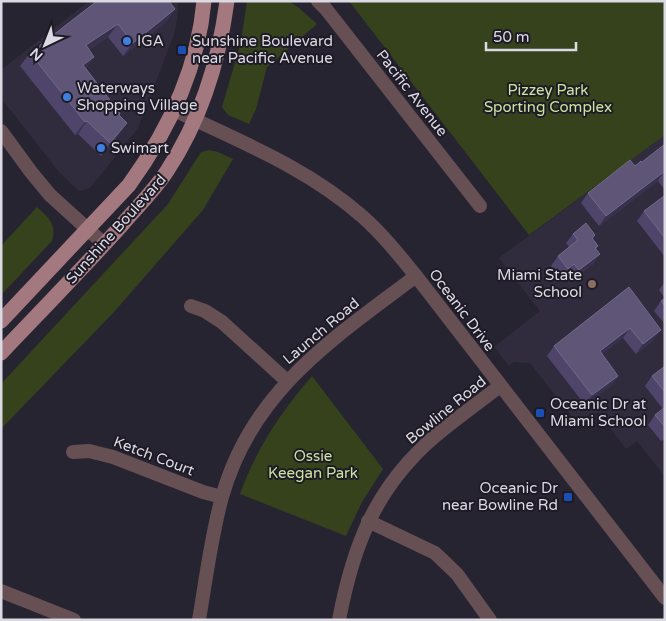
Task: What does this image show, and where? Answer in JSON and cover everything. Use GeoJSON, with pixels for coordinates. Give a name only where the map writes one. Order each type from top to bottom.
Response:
{"type":"FeatureCollection","features":[{"type":"Feature","properties":{"kind":"main road","name":"Sunshine Boulevard"},"geometry":{"type":"LineString","coordinates":[[1,321],[129,185],[162,136],[190,68],[204,1]]}},
{"type":"Feature","properties":{"kind":"main road","name":"Sunshine Boulevard"},"geometry":{"type":"LineString","coordinates":[[1,353],[104,244],[167,172],[194,120],[218,55],[227,1]]}},
{"type":"Feature","properties":{"kind":"street","name":"Pacific Avenue"},"geometry":{"type":"LineString","coordinates":[[318,1],[480,206]]}},
{"type":"Feature","properties":{"kind":"street","name":"Oceanic Drive"},"geometry":{"type":"LineString","coordinates":[[174,110],[278,159],[321,184],[379,232],[416,276],[665,598]]}},
{"type":"Feature","properties":{"kind":"street"},"geometry":{"type":"LineString","coordinates":[[1,131],[50,195],[104,244]]}},
{"type":"Feature","properties":{"kind":"street","name":"Launch Road"},"geometry":{"type":"LineString","coordinates":[[199,620],[222,497],[237,455],[259,416],[287,381],[323,347],[416,276]]}},
{"type":"Feature","properties":{"kind":"street"},"geometry":{"type":"LineString","coordinates":[[191,306],[205,311],[218,319],[287,381]]}},
{"type":"Feature","properties":{"kind":"street","name":"Bowline Road"},"geometry":{"type":"LineString","coordinates":[[339,620],[349,571],[358,544],[368,521],[391,484],[418,452],[453,421],[500,386]]}},
{"type":"Feature","properties":{"kind":"street","name":"Ketch Court"},"geometry":{"type":"LineString","coordinates":[[73,452],[106,455],[203,492],[222,497]]}},
{"type":"Feature","properties":{"kind":"street"},"geometry":{"type":"LineString","coordinates":[[368,521],[435,553],[457,574],[490,620]]}},
{"type":"Feature","properties":{"kind":"street"},"geometry":{"type":"LineString","coordinates":[[1,591],[74,620]]}},
{"type":"Feature","properties":{"kind":"shaded area","name":"Waterways Shopping Village"},"geometry":{"type":"Polygon","coordinates":[[[89,1],[178,1],[178,11],[175,32],[138,128],[90,188],[79,191],[59,172],[1,98],[1,70],[89,1]]]}},
{"type":"Feature","properties":{"kind":"shaded area","name":"Miami State School"},"geometry":{"type":"Polygon","coordinates":[[[665,135],[665,477],[637,441],[626,449],[598,412],[580,427],[530,363],[514,362],[509,366],[494,347],[540,311],[499,258],[665,135]]]}},
{"type":"Feature","properties":{"kind":"green space"},"geometry":{"type":"Polygon","coordinates":[[[247,1],[289,1],[317,24],[267,67],[256,109],[249,124],[228,115],[222,107],[241,42],[247,1]]]}},
{"type":"Feature","properties":{"kind":"green space","name":"Pizzey Park Sporting Complex"},"geometry":{"type":"Polygon","coordinates":[[[349,1],[665,1],[665,135],[529,235],[349,1]]]}},
{"type":"Feature","properties":{"kind":"green space"},"geometry":{"type":"Polygon","coordinates":[[[209,150],[233,159],[203,210],[114,312],[1,429],[1,384],[168,204],[201,152],[209,150]]]}},
{"type":"Feature","properties":{"kind":"green space"},"geometry":{"type":"Polygon","coordinates":[[[37,207],[51,221],[53,230],[52,241],[1,295],[1,246],[37,207]]]}},
{"type":"Feature","properties":{"kind":"green space","name":"Ossie Keegan Park"},"geometry":{"type":"Polygon","coordinates":[[[312,376],[383,469],[362,502],[346,536],[240,494],[246,477],[270,432],[312,376]]]}},
{"type":"Feature","properties":{"kind":"building","name":"Waterways Shopping Village"},"geometry":{"type":"Polygon","coordinates":[[[97,1],[169,1],[175,9],[133,43],[118,24],[86,45],[94,57],[83,65],[120,113],[119,115],[127,123],[110,143],[87,121],[85,122],[30,53],[97,1]]]}},
{"type":"Feature","properties":{"kind":"building"},"geometry":{"type":"Polygon","coordinates":[[[665,144],[665,171],[606,216],[588,193],[630,160],[635,166],[665,144]]]}},
{"type":"Feature","properties":{"kind":"building"},"geometry":{"type":"Polygon","coordinates":[[[665,197],[665,238],[644,211],[665,197]]]}},
{"type":"Feature","properties":{"kind":"building"},"geometry":{"type":"Polygon","coordinates":[[[586,223],[595,235],[592,238],[598,246],[595,248],[600,254],[579,270],[574,264],[568,269],[558,256],[578,240],[573,234],[586,223]]]}},
{"type":"Feature","properties":{"kind":"building"},"geometry":{"type":"Polygon","coordinates":[[[629,287],[661,330],[643,344],[630,328],[600,351],[618,376],[592,395],[554,346],[629,287]]]}},
{"type":"Feature","properties":{"kind":"building"},"geometry":{"type":"Polygon","coordinates":[[[665,298],[665,306],[661,301],[665,298]]]}},
{"type":"Feature","properties":{"kind":"building"},"geometry":{"type":"Polygon","coordinates":[[[665,366],[665,392],[652,376],[665,366]]]}},
{"type":"Feature","properties":{"kind":"building"},"geometry":{"type":"Polygon","coordinates":[[[665,407],[665,427],[655,415],[665,407]]]}},
{"type":"Feature","properties":{"kind":"place","name":"IGA"},"geometry":{"type":"Point","coordinates":[127,41]}},
{"type":"Feature","properties":{"kind":"place","name":"Sunshine Boulevard near Pacific Avenue"},"geometry":{"type":"Point","coordinates":[182,50]}},
{"type":"Feature","properties":{"kind":"place","name":"Waterways Shopping Village"},"geometry":{"type":"Point","coordinates":[67,97]}},
{"type":"Feature","properties":{"kind":"place","name":"Swimart"},"geometry":{"type":"Point","coordinates":[101,148]}},
{"type":"Feature","properties":{"kind":"place","name":"Miami State School"},"geometry":{"type":"Point","coordinates":[592,284]}},
{"type":"Feature","properties":{"kind":"place","name":"Oceanic Dr at Miami School"},"geometry":{"type":"Point","coordinates":[540,413]}},
{"type":"Feature","properties":{"kind":"place","name":"Oceanic Dr near Bowline Rd"},"geometry":{"type":"Point","coordinates":[568,497]}}]}
